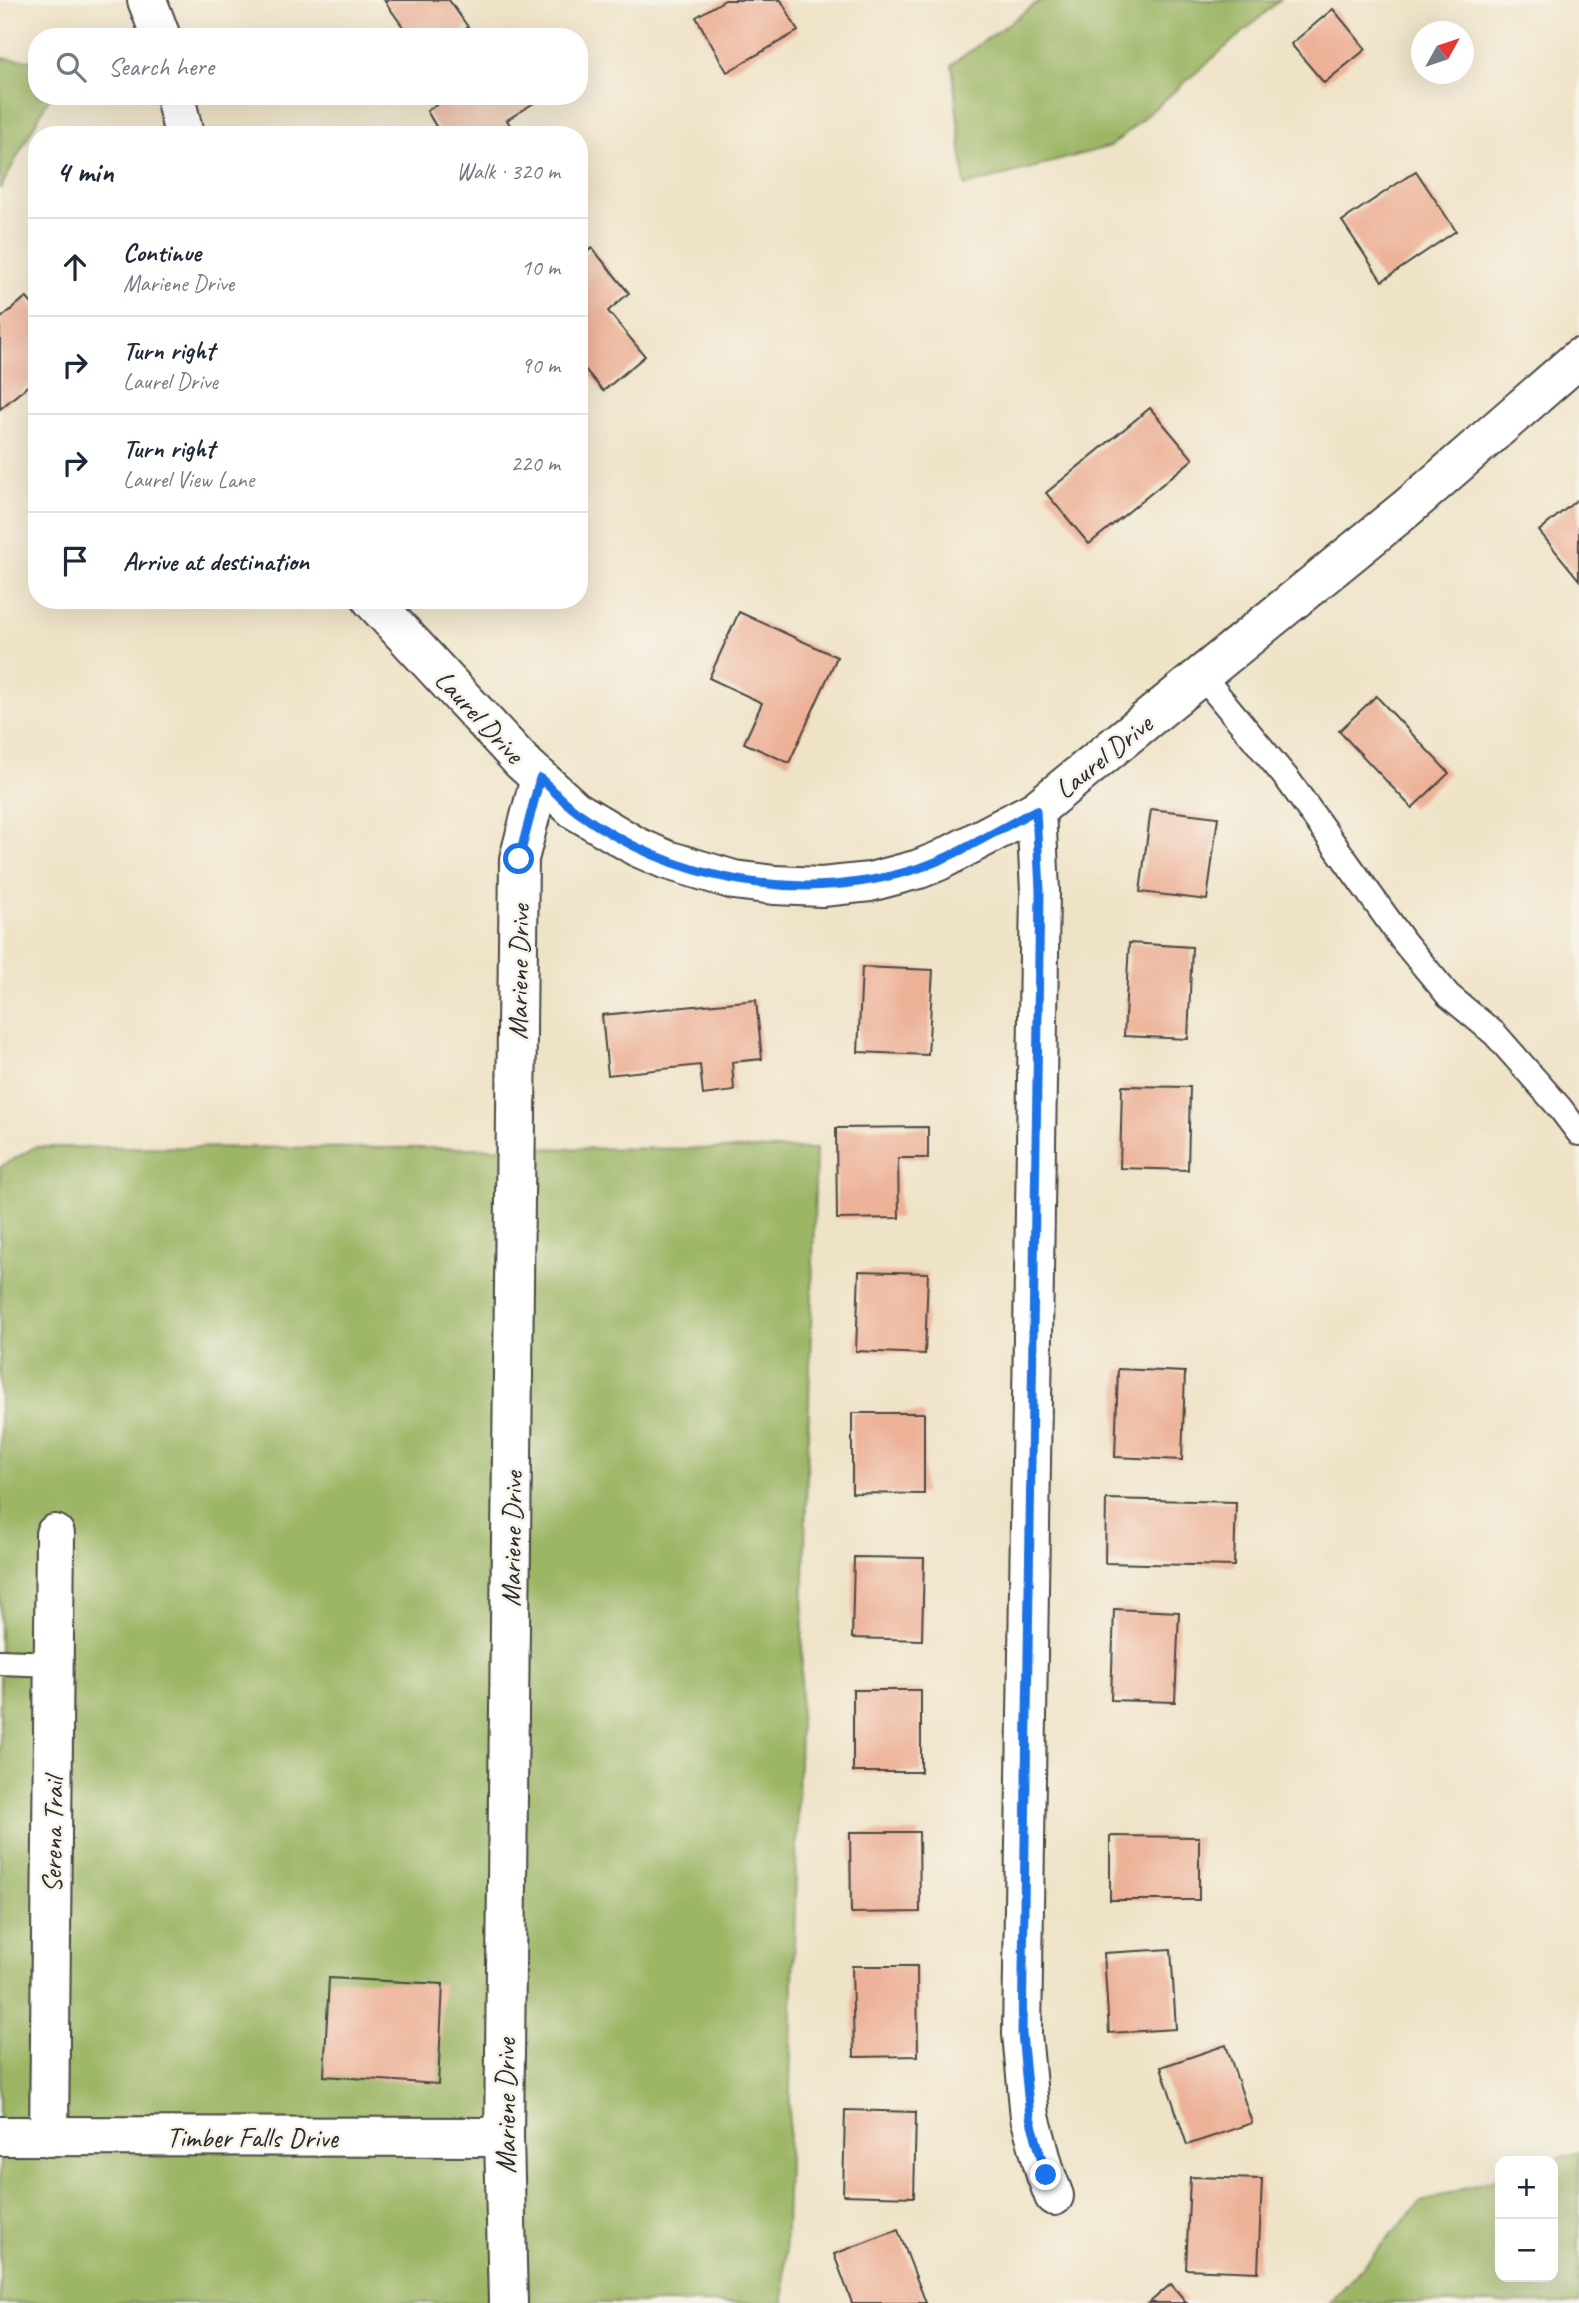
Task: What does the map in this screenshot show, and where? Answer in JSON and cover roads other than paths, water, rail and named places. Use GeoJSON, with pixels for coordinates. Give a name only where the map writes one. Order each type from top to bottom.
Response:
{"type":"FeatureCollection","features":[{"type":"Feature","properties":{"kind":"street"},"geometry":{"type":"LineString","coordinates":[[147,0],[157,28]]}},
{"type":"Feature","properties":{"kind":"street"},"geometry":{"type":"LineString","coordinates":[[177,105],[182,126]]}},
{"type":"Feature","properties":{"kind":"street","name":"Laurel Drive"},"geometry":{"type":"LineString","coordinates":[[380,609],[522,762],[575,810],[637,847],[667,860],[734,880],[822,887],[870,882],[939,861],[1036,810],[1407,508],[1579,358]]}},
{"type":"Feature","properties":{"kind":"street","name":"Mariene Drive"},"geometry":{"type":"LineString","coordinates":[[508,2303],[504,2137],[519,859],[540,778]]}},
{"type":"Feature","properties":{"kind":"street"},"geometry":{"type":"LineString","coordinates":[[1036,810],[1040,891],[1022,2034],[1030,2117],[1054,2196]]}},
{"type":"Feature","properties":{"kind":"street","name":"Serena Trail"},"geometry":{"type":"LineString","coordinates":[[49,2137],[55,1534]]}},
{"type":"Feature","properties":{"kind":"street","name":"Timber Falls Drive"},"geometry":{"type":"LineString","coordinates":[[0,2136],[504,2137]]}},
{"type":"Feature","properties":{"kind":"lane"},"geometry":{"type":"LineString","coordinates":[[1202,676],[1288,780],[1404,942],[1448,995],[1495,1034],[1579,1133]]}},
{"type":"Feature","properties":{"kind":"lane"},"geometry":{"type":"LineString","coordinates":[[0,1662],[54,1664]]}}]}
